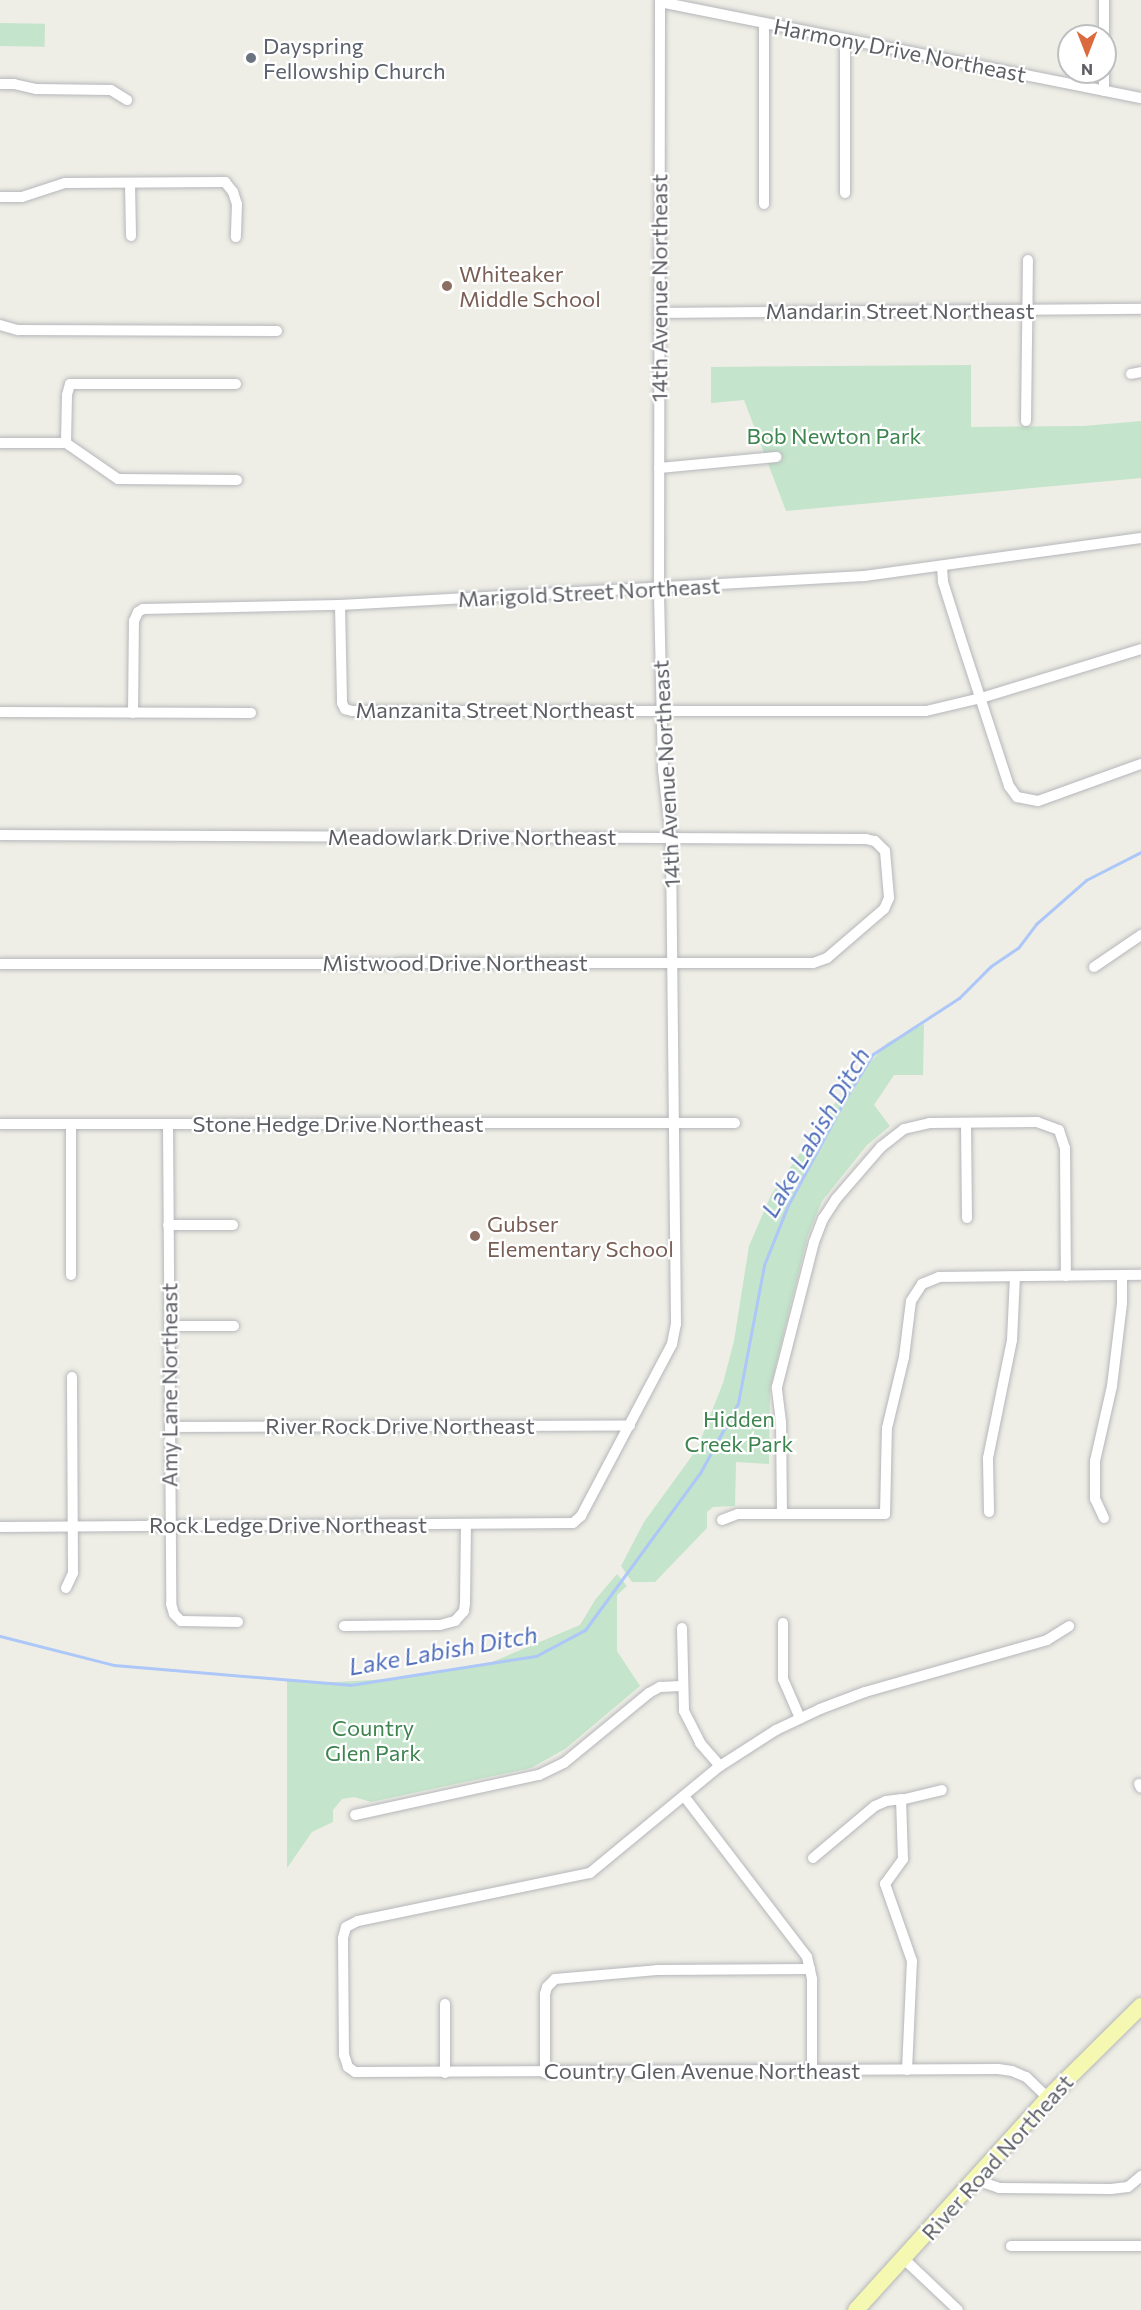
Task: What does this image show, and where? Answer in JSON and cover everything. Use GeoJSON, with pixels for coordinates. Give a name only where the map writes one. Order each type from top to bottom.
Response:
{"type":"FeatureCollection","features":[{"type":"Feature","properties":{"kind":"main road","name":"River Road Northeast"},"geometry":{"type":"LineString","coordinates":[[856,2310],[1048,2098],[1141,2006]]}},
{"type":"Feature","properties":{"kind":"street"},"geometry":{"type":"LineString","coordinates":[[1104,0],[1104,24]]}},
{"type":"Feature","properties":{"kind":"street","name":"Harmony Drive Northeast"},"geometry":{"type":"LineString","coordinates":[[660,1],[1141,98]]}},
{"type":"Feature","properties":{"kind":"street","name":"14th Avenue Northeast"},"geometry":{"type":"LineString","coordinates":[[576,1522],[669,1351],[675,1334],[671,838],[665,795],[659,588],[660,1]]}},
{"type":"Feature","properties":{"kind":"street"},"geometry":{"type":"LineString","coordinates":[[764,23],[764,204]]}},
{"type":"Feature","properties":{"kind":"street"},"geometry":{"type":"LineString","coordinates":[[844,39],[845,194]]}},
{"type":"Feature","properties":{"kind":"street"},"geometry":{"type":"LineString","coordinates":[[0,84],[14,84],[36,90],[111,90],[127,100]]}},
{"type":"Feature","properties":{"kind":"street"},"geometry":{"type":"LineString","coordinates":[[1104,84],[1104,91]]}},
{"type":"Feature","properties":{"kind":"street"},"geometry":{"type":"LineString","coordinates":[[0,197],[22,197],[65,183],[225,182],[233,192],[237,204],[236,237]]}},
{"type":"Feature","properties":{"kind":"street"},"geometry":{"type":"LineString","coordinates":[[130,183],[131,236]]}},
{"type":"Feature","properties":{"kind":"street"},"geometry":{"type":"LineString","coordinates":[[1026,421],[1028,260]]}},
{"type":"Feature","properties":{"kind":"street","name":"Mandarin Street Northeast"},"geometry":{"type":"LineString","coordinates":[[659,313],[1141,309]]}},
{"type":"Feature","properties":{"kind":"street"},"geometry":{"type":"LineString","coordinates":[[0,325],[18,330],[277,331]]}},
{"type":"Feature","properties":{"kind":"street"},"geometry":{"type":"LineString","coordinates":[[66,443],[67,395],[70,384],[236,384]]}},
{"type":"Feature","properties":{"kind":"street"},"geometry":{"type":"LineString","coordinates":[[0,443],[66,443],[118,479],[237,480]]}},
{"type":"Feature","properties":{"kind":"street"},"geometry":{"type":"LineString","coordinates":[[659,468],[776,457]]}},
{"type":"Feature","properties":{"kind":"street","name":"Marigold Street Northeast"},"geometry":{"type":"LineString","coordinates":[[133,713],[134,621],[138,612],[340,605],[875,576],[1141,538]]}},
{"type":"Feature","properties":{"kind":"street"},"geometry":{"type":"LineString","coordinates":[[942,567],[942,582],[1009,786],[1017,797],[1024,800],[1047,799],[1141,764]]}},
{"type":"Feature","properties":{"kind":"street","name":"Manzanita Street Northeast"},"geometry":{"type":"LineString","coordinates":[[340,605],[341,692],[345,709],[361,711],[926,711],[981,698],[1141,649]]}},
{"type":"Feature","properties":{"kind":"street"},"geometry":{"type":"LineString","coordinates":[[0,712],[251,713]]}},
{"type":"Feature","properties":{"kind":"street","name":"Meadowlark Drive Northeast"},"geometry":{"type":"LineString","coordinates":[[0,835],[875,841],[881,845],[887,858],[887,904]]}},
{"type":"Feature","properties":{"kind":"street","name":"Mistwood Drive Northeast"},"geometry":{"type":"LineString","coordinates":[[0,964],[820,962],[887,904]]}},
{"type":"Feature","properties":{"kind":"street"},"geometry":{"type":"LineString","coordinates":[[1094,967],[1141,935]]}},
{"type":"Feature","properties":{"kind":"street"},"geometry":{"type":"LineString","coordinates":[[782,1514],[781,1422],[777,1386],[814,1242],[823,1219],[881,1147],[904,1129],[929,1123],[1037,1122],[1059,1130],[1065,1148],[1066,1276]]}},
{"type":"Feature","properties":{"kind":"street","name":"Stone Hedge Drive Northeast"},"geometry":{"type":"LineString","coordinates":[[0,1125],[735,1123]]}},
{"type":"Feature","properties":{"kind":"street"},"geometry":{"type":"LineString","coordinates":[[966,1123],[967,1218]]}},
{"type":"Feature","properties":{"kind":"street"},"geometry":{"type":"LineString","coordinates":[[71,1124],[71,1275]]}},
{"type":"Feature","properties":{"kind":"street","name":"Amy Lane Northeast"},"geometry":{"type":"LineString","coordinates":[[168,1124],[171,1604],[174,1614],[181,1621],[237,1622]]}},
{"type":"Feature","properties":{"kind":"street"},"geometry":{"type":"LineString","coordinates":[[168,1225],[233,1225]]}},
{"type":"Feature","properties":{"kind":"street"},"geometry":{"type":"LineString","coordinates":[[1104,1518],[1095,1499],[1095,1461],[1112,1386],[1122,1303],[1122,1275]]}},
{"type":"Feature","properties":{"kind":"street"},"geometry":{"type":"LineString","coordinates":[[722,1520],[738,1514],[885,1514],[885,1438],[916,1291],[930,1279],[939,1277],[1141,1275]]}},
{"type":"Feature","properties":{"kind":"street"},"geometry":{"type":"LineString","coordinates":[[989,1512],[988,1458],[1011,1340],[1016,1277]]}},
{"type":"Feature","properties":{"kind":"street"},"geometry":{"type":"LineString","coordinates":[[169,1326],[234,1326]]}},
{"type":"Feature","properties":{"kind":"street"},"geometry":{"type":"LineString","coordinates":[[66,1588],[73,1573],[72,1377]]}},
{"type":"Feature","properties":{"kind":"street","name":"River Rock Drive Northeast"},"geometry":{"type":"LineString","coordinates":[[170,1427],[630,1425]]}},
{"type":"Feature","properties":{"kind":"street","name":"Rock Ledge Drive Northeast"},"geometry":{"type":"LineString","coordinates":[[0,1527],[576,1522]]}},
{"type":"Feature","properties":{"kind":"street"},"geometry":{"type":"LineString","coordinates":[[344,1626],[440,1625],[455,1621],[464,1611],[465,1603],[466,1524]]}},
{"type":"Feature","properties":{"kind":"street"},"geometry":{"type":"LineString","coordinates":[[783,1623],[783,1679],[800,1718]]}},
{"type":"Feature","properties":{"kind":"street"},"geometry":{"type":"LineString","coordinates":[[812,2070],[810,1969],[801,1946],[771,1913],[684,1796],[720,1766],[751,1745],[800,1718],[865,1692],[1047,1640],[1069,1626]]}},
{"type":"Feature","properties":{"kind":"street"},"geometry":{"type":"LineString","coordinates":[[682,1628],[681,1686],[684,1711],[689,1725],[720,1766]]}},
{"type":"Feature","properties":{"kind":"street"},"geometry":{"type":"LineString","coordinates":[[355,1815],[539,1775],[564,1763],[649,1692],[660,1687],[681,1686]]}},
{"type":"Feature","properties":{"kind":"street"},"geometry":{"type":"LineString","coordinates":[[813,1858],[875,1806],[885,1801],[902,1800],[942,1790]]}},
{"type":"Feature","properties":{"kind":"street","name":"Country Glen Avenue Northeast"},"geometry":{"type":"LineString","coordinates":[[684,1796],[590,1873],[349,1925],[343,1938],[344,2055],[348,2067],[365,2073],[1012,2071],[1026,2077],[1048,2098]]}},
{"type":"Feature","properties":{"kind":"street"},"geometry":{"type":"LineString","coordinates":[[902,1800],[903,1859],[886,1879],[885,1884],[912,1961],[911,2008],[907,2023],[907,2070]]}},
{"type":"Feature","properties":{"kind":"street"},"geometry":{"type":"LineString","coordinates":[[545,2073],[545,1994],[547,1987],[555,1979],[657,1970],[810,1969]]}},
{"type":"Feature","properties":{"kind":"street"},"geometry":{"type":"LineString","coordinates":[[445,2004],[445,2073]]}},
{"type":"Feature","properties":{"kind":"street"},"geometry":{"type":"LineString","coordinates":[[976,2180],[999,2188],[1111,2188],[1128,2187],[1141,2176]]}},
{"type":"Feature","properties":{"kind":"street"},"geometry":{"type":"LineString","coordinates":[[1011,2246],[1141,2246]]}},
{"type":"Feature","properties":{"kind":"street"},"geometry":{"type":"LineString","coordinates":[[904,2259],[958,2310]]}},
{"type":"Feature","properties":{"kind":"green space"},"geometry":{"type":"Polygon","coordinates":[[[0,23],[45,24],[45,47],[0,46],[0,23]]]}},
{"type":"Feature","properties":{"kind":"green space","name":"Bob Newton Park"},"geometry":{"type":"Polygon","coordinates":[[[971,365],[971,427],[1084,426],[1141,421],[1141,478],[786,511],[744,400],[711,403],[711,367],[971,365]]]}},
{"type":"Feature","properties":{"kind":"green space","name":"Hidden Creek Park"},"geometry":{"type":"Polygon","coordinates":[[[924,1024],[923,1075],[894,1075],[874,1105],[890,1126],[867,1145],[822,1201],[808,1235],[770,1389],[769,1464],[736,1462],[735,1506],[713,1507],[707,1512],[707,1528],[655,1582],[632,1582],[621,1566],[644,1522],[697,1449],[723,1383],[734,1341],[749,1246],[771,1195],[835,1103],[887,1043],[924,1024]]]}},
{"type":"Feature","properties":{"kind":"green space","name":"Country Glen Park"},"geometry":{"type":"Polygon","coordinates":[[[617,1574],[627,1586],[617,1595],[617,1651],[640,1686],[565,1749],[531,1768],[371,1802],[354,1797],[342,1799],[333,1810],[333,1822],[312,1832],[287,1868],[287,1679],[319,1683],[390,1679],[492,1662],[580,1625],[595,1600],[617,1574]]]}},
{"type":"Feature","properties":{"kind":"waterway","name":"Lake Labish Ditch"},"geometry":{"type":"LineString","coordinates":[[0,1636],[114,1665],[350,1685],[536,1656],[585,1630],[700,1473],[738,1403],[764,1265],[788,1205],[845,1099],[873,1054],[959,998],[991,966],[1018,948],[1036,924],[1086,880],[1141,852]]}},
{"type":"Feature","properties":{"kind":"place","name":"Dayspring Fellowship Church"},"geometry":{"type":"Point","coordinates":[251,58]}},
{"type":"Feature","properties":{"kind":"place","name":"Whiteaker Middle School"},"geometry":{"type":"Point","coordinates":[447,286]}},
{"type":"Feature","properties":{"kind":"place","name":"Gubser Elementary School"},"geometry":{"type":"Point","coordinates":[475,1236]}}]}
